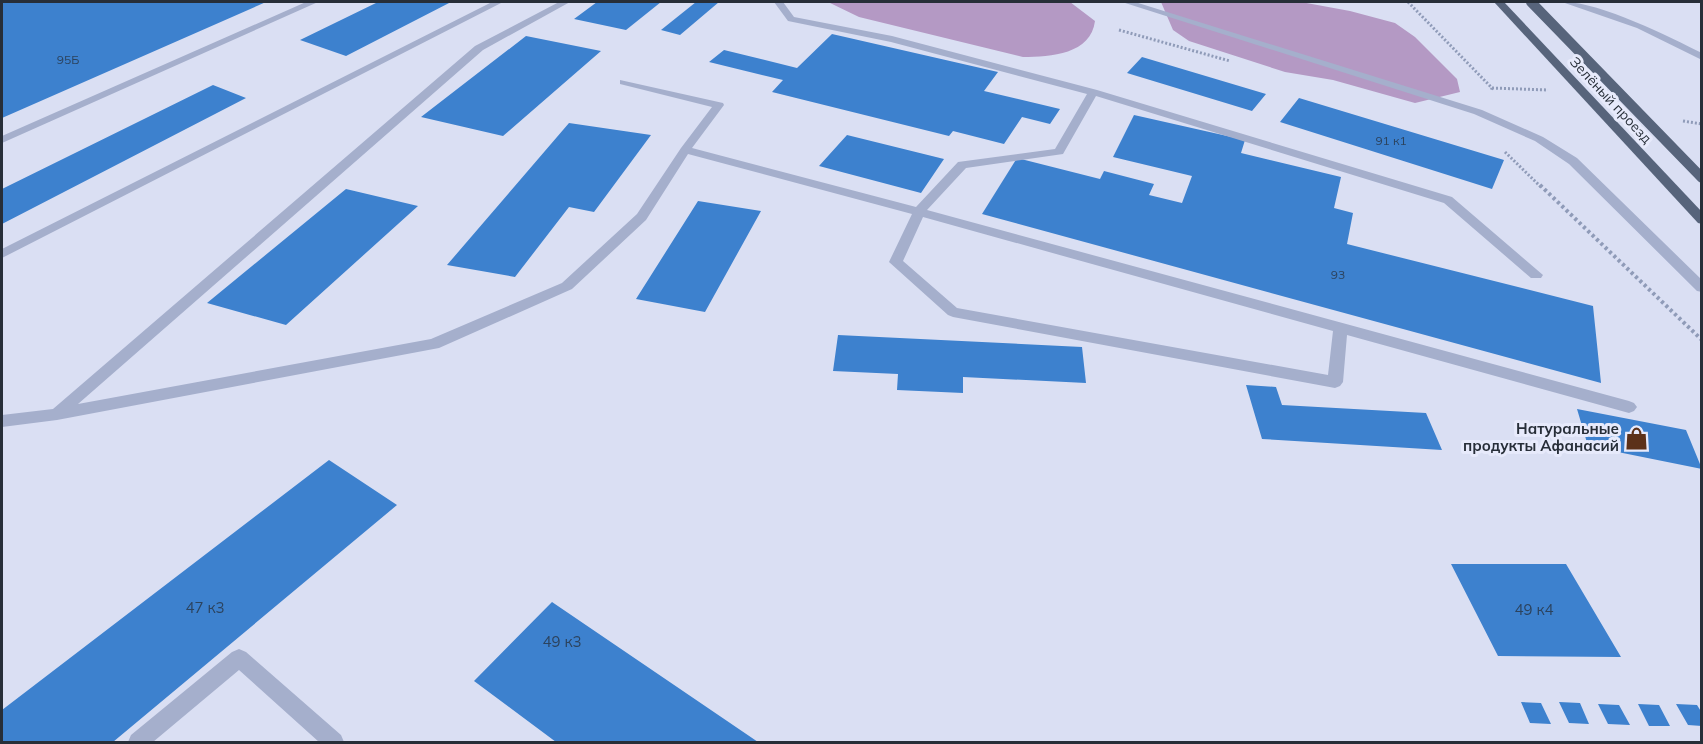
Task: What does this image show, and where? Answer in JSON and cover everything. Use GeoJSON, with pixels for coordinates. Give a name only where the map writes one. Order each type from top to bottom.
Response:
{"type":"FeatureCollection","features":[{"type":"Feature","properties":{"kind":"main road","name":"Зелёный проезд"},"geometry":{"type":"LineString","coordinates":[[1499,2],[1701,220]]}},
{"type":"Feature","properties":{"kind":"main road","name":"Зелёный проезд"},"geometry":{"type":"LineString","coordinates":[[1531,2],[1701,178]]}},
{"type":"Feature","properties":{"kind":"street"},"geometry":{"type":"LineString","coordinates":[[2,140],[313,2]]}},
{"type":"Feature","properties":{"kind":"street"},"geometry":{"type":"LineString","coordinates":[[2,254],[498,2]]}},
{"type":"Feature","properties":{"kind":"street"},"geometry":{"type":"LineString","coordinates":[[57,414],[479,48],[565,2]]}},
{"type":"Feature","properties":{"kind":"street"},"geometry":{"type":"LineString","coordinates":[[779,2],[791,19],[892,39],[1093,92],[1448,200],[1536,275]]}},
{"type":"Feature","properties":{"kind":"street"},"geometry":{"type":"LineString","coordinates":[[1127,2],[1150,6],[1478,112],[1529,134],[1573,161],[1701,288]]}},
{"type":"Feature","properties":{"kind":"street"},"geometry":{"type":"LineString","coordinates":[[1567,2],[1640,26],[1701,57]]}},
{"type":"Feature","properties":{"kind":"street"},"geometry":{"type":"LineString","coordinates":[[2,421],[57,414],[434,344],[567,286],[642,217],[685,150],[719,105],[624,82]]}},
{"type":"Feature","properties":{"kind":"street"},"geometry":{"type":"LineString","coordinates":[[1093,92],[1059,153],[962,165],[919,212],[896,262],[953,312],[1335,382],[1340,328]]}},
{"type":"Feature","properties":{"kind":"street"},"geometry":{"type":"LineString","coordinates":[[685,150],[919,212],[1629,408]]}},
{"type":"Feature","properties":{"kind":"street"},"geometry":{"type":"LineString","coordinates":[[138,742],[239,658],[334,742]]}},
{"type":"Feature","properties":{"kind":"path"},"geometry":{"type":"LineString","coordinates":[[1408,2],[1492,88],[1550,90]]}},
{"type":"Feature","properties":{"kind":"path"},"geometry":{"type":"LineString","coordinates":[[1119,30],[1233,62]]}},
{"type":"Feature","properties":{"kind":"path"},"geometry":{"type":"LineString","coordinates":[[1492,88],[1478,112],[1484,133],[1701,340]]}},
{"type":"Feature","properties":{"kind":"shaded area"},"geometry":{"type":"Polygon","coordinates":[[[828,2],[1070,2],[1095,21],[1092,32],[1078,47],[1046,56],[1023,57],[859,17],[828,2]]]}},
{"type":"Feature","properties":{"kind":"shaded area"},"geometry":{"type":"Polygon","coordinates":[[[1161,2],[1301,2],[1350,11],[1395,23],[1415,37],[1457,79],[1460,92],[1415,103],[1333,80],[1285,72],[1189,41],[1173,30],[1161,2]]]}},
{"type":"Feature","properties":{"kind":"building"},"geometry":{"type":"Polygon","coordinates":[[[2,2],[266,2],[2,118],[2,2]]]}},
{"type":"Feature","properties":{"kind":"building"},"geometry":{"type":"Polygon","coordinates":[[[378,2],[451,2],[346,56],[300,40],[378,2]]]}},
{"type":"Feature","properties":{"kind":"building"},"geometry":{"type":"Polygon","coordinates":[[[597,2],[661,2],[626,30],[574,19],[597,2]]]}},
{"type":"Feature","properties":{"kind":"building"},"geometry":{"type":"Polygon","coordinates":[[[696,2],[719,2],[680,35],[661,30],[696,2]]]}},
{"type":"Feature","properties":{"kind":"building"},"geometry":{"type":"Polygon","coordinates":[[[832,34],[998,72],[984,91],[1060,109],[1050,124],[1022,117],[1004,144],[953,131],[949,136],[772,92],[783,80],[709,62],[724,50],[797,68],[832,34]]]}},
{"type":"Feature","properties":{"kind":"building"},"geometry":{"type":"Polygon","coordinates":[[[526,36],[601,51],[503,136],[421,117],[526,36]]]}},
{"type":"Feature","properties":{"kind":"building"},"geometry":{"type":"Polygon","coordinates":[[[1142,57],[1266,94],[1252,111],[1127,73],[1142,57]]]}},
{"type":"Feature","properties":{"kind":"building"},"geometry":{"type":"Polygon","coordinates":[[[213,85],[246,98],[2,224],[2,189],[213,85]]]}},
{"type":"Feature","properties":{"kind":"building"},"geometry":{"type":"Polygon","coordinates":[[[1299,98],[1504,160],[1492,189],[1280,122],[1299,98]]]}},
{"type":"Feature","properties":{"kind":"building"},"geometry":{"type":"Polygon","coordinates":[[[1134,115],[1245,140],[1241,153],[1341,177],[1334,208],[1353,213],[1347,244],[1593,306],[1601,383],[982,214],[1017,158],[1100,179],[1104,171],[1154,184],[1149,195],[1182,203],[1192,176],[1113,157],[1134,115]]]}},
{"type":"Feature","properties":{"kind":"building"},"geometry":{"type":"Polygon","coordinates":[[[569,123],[651,135],[594,212],[569,207],[515,277],[447,265],[569,123]]]}},
{"type":"Feature","properties":{"kind":"building"},"geometry":{"type":"Polygon","coordinates":[[[847,135],[944,159],[921,193],[819,166],[847,135]]]}},
{"type":"Feature","properties":{"kind":"building"},"geometry":{"type":"Polygon","coordinates":[[[346,189],[418,206],[286,325],[207,303],[346,189]]]}},
{"type":"Feature","properties":{"kind":"building"},"geometry":{"type":"Polygon","coordinates":[[[698,201],[761,211],[705,312],[636,299],[698,201]]]}},
{"type":"Feature","properties":{"kind":"building"},"geometry":{"type":"Polygon","coordinates":[[[838,335],[1082,347],[1086,383],[963,377],[963,393],[897,390],[898,374],[833,371],[838,335]]]}},
{"type":"Feature","properties":{"kind":"building"},"geometry":{"type":"Polygon","coordinates":[[[1246,385],[1276,387],[1282,405],[1426,413],[1442,450],[1262,439],[1246,385]]]}},
{"type":"Feature","properties":{"kind":"building","name":"Натуральные продукты Афанасий"},"geometry":{"type":"Polygon","coordinates":[[[1577,409],[1686,430],[1702,469],[1588,446],[1577,409]]]}},
{"type":"Feature","properties":{"kind":"building"},"geometry":{"type":"Polygon","coordinates":[[[329,460],[397,505],[113,742],[2,742],[2,710],[329,460]]]}},
{"type":"Feature","properties":{"kind":"building"},"geometry":{"type":"Polygon","coordinates":[[[1451,564],[1566,564],[1621,657],[1498,656],[1451,564]]]}},
{"type":"Feature","properties":{"kind":"building"},"geometry":{"type":"Polygon","coordinates":[[[552,602],[758,742],[556,742],[474,681],[552,602]]]}},
{"type":"Feature","properties":{"kind":"building"},"geometry":{"type":"Polygon","coordinates":[[[1521,702],[1541,703],[1551,724],[1530,723],[1521,702]]]}},
{"type":"Feature","properties":{"kind":"building"},"geometry":{"type":"Polygon","coordinates":[[[1559,702],[1580,703],[1589,724],[1569,723],[1559,702]]]}},
{"type":"Feature","properties":{"kind":"building"},"geometry":{"type":"Polygon","coordinates":[[[1598,704],[1619,705],[1630,725],[1608,724],[1598,704]]]}},
{"type":"Feature","properties":{"kind":"building"},"geometry":{"type":"Polygon","coordinates":[[[1638,704],[1659,705],[1670,726],[1649,726],[1638,704]]]}},
{"type":"Feature","properties":{"kind":"building"},"geometry":{"type":"Polygon","coordinates":[[[1676,704],[1697,705],[1702,713],[1702,726],[1688,725],[1676,704]]]}},
{"type":"Feature","properties":{"kind":"place","name":"Натуральные продукты Афанасий"},"geometry":{"type":"Point","coordinates":[1637,438]}}]}
